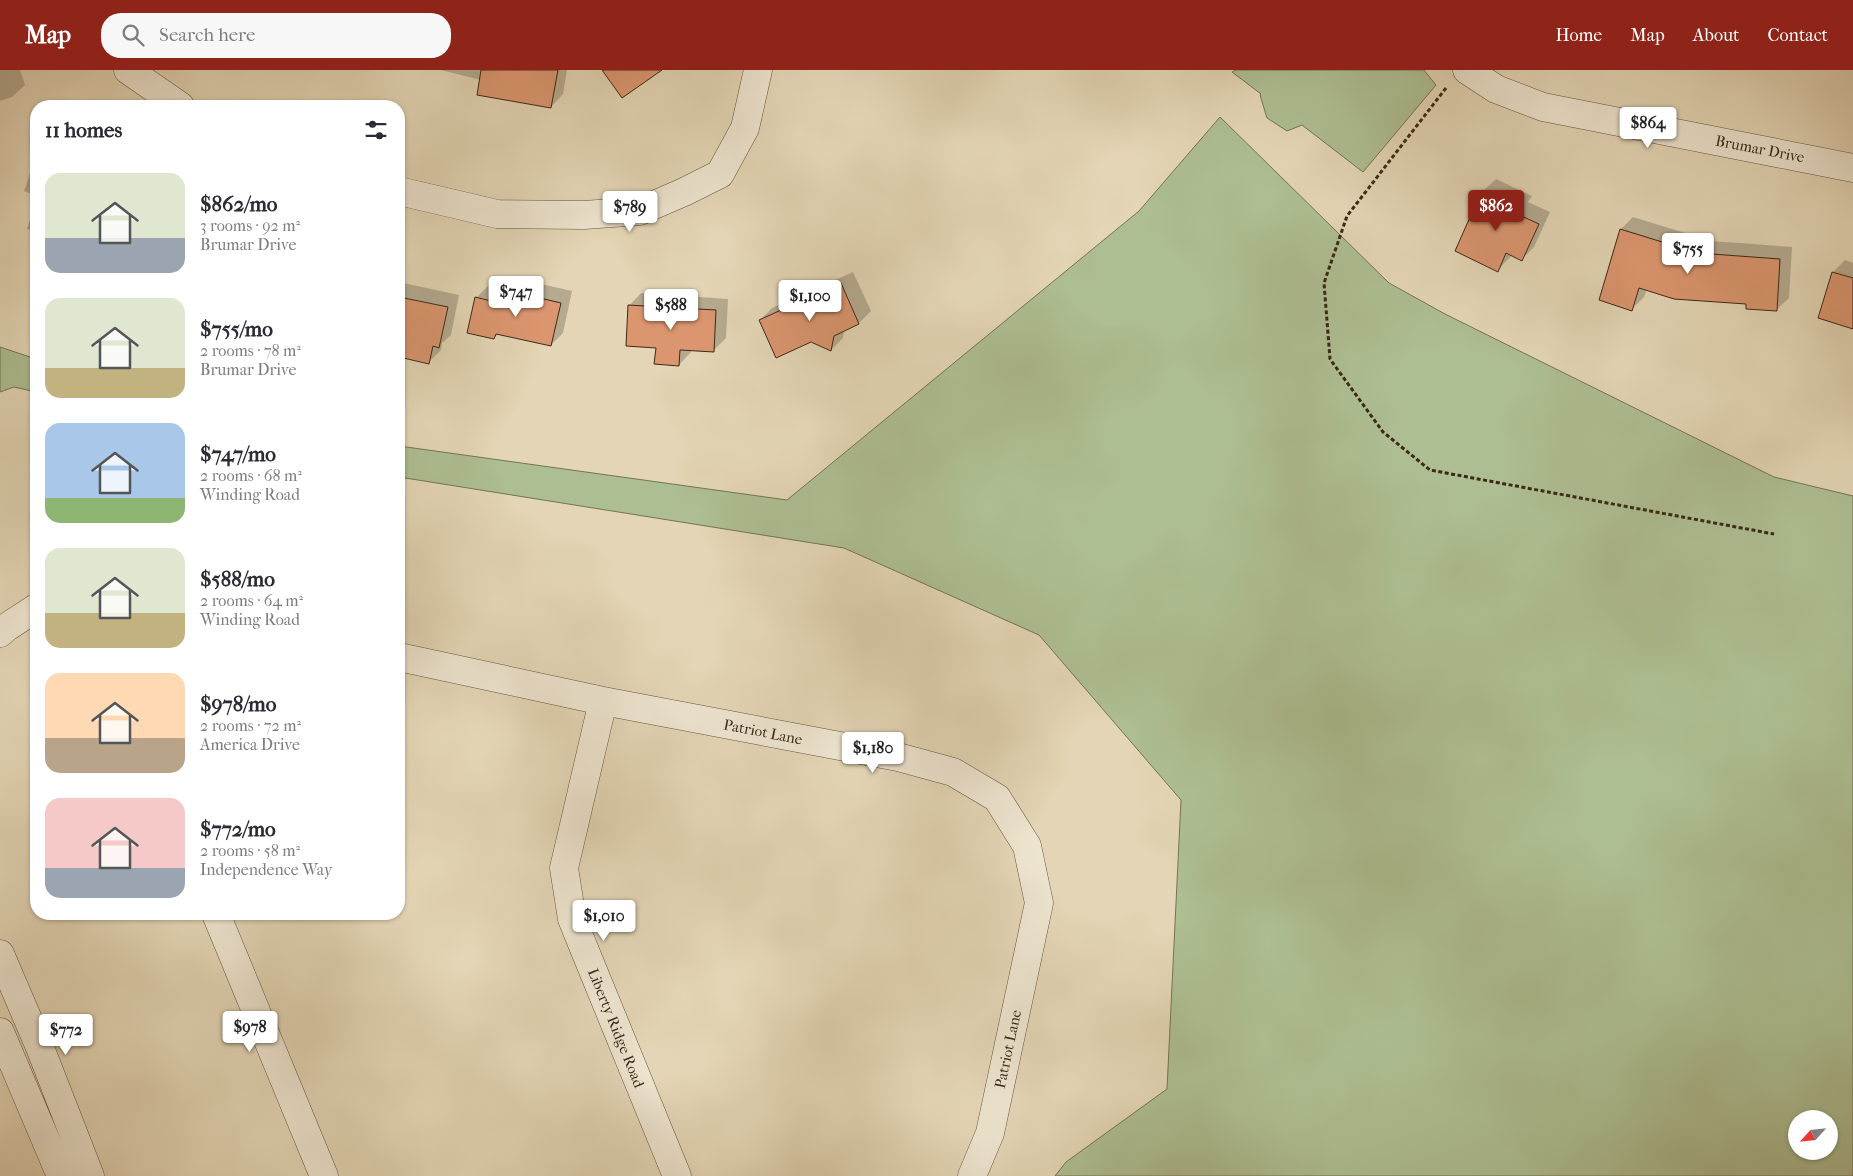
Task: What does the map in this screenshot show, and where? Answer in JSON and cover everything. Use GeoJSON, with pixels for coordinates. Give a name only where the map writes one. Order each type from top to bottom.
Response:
{"type":"FeatureCollection","features":[{"type":"Feature","properties":{"kind":"street"},"geometry":{"type":"LineString","coordinates":[[128,70],[171,100]]}},
{"type":"Feature","properties":{"kind":"street"},"geometry":{"type":"LineString","coordinates":[[405,192],[496,214],[584,215],[640,211],[720,174],[745,128],[758,70]]}},
{"type":"Feature","properties":{"kind":"street","name":"Brumar Drive"},"geometry":{"type":"LineString","coordinates":[[1458,78],[1496,89],[1543,107],[1853,168]]}},
{"type":"Feature","properties":{"kind":"street"},"geometry":{"type":"LineString","coordinates":[[0,633],[7,626],[30,612]]}},
{"type":"Feature","properties":{"kind":"street","name":"Patriot Lane"},"geometry":{"type":"LineString","coordinates":[[405,658],[603,701],[898,757],[953,772],[997,798],[1027,846],[1039,903],[990,1133],[972,1176]]}},
{"type":"Feature","properties":{"kind":"street","name":"Liberty Ridge Road"},"geometry":{"type":"LineString","coordinates":[[603,701],[564,868],[572,919],[677,1176]]}},
{"type":"Feature","properties":{"kind":"street"},"geometry":{"type":"LineString","coordinates":[[218,920],[324,1176]]}},
{"type":"Feature","properties":{"kind":"street"},"geometry":{"type":"LineString","coordinates":[[0,954],[39,1045],[90,1176]]}},
{"type":"Feature","properties":{"kind":"street"},"geometry":{"type":"LineString","coordinates":[[0,1032],[61,1176]]}},
{"type":"Feature","properties":{"kind":"path"},"geometry":{"type":"LineString","coordinates":[[1458,78],[1347,216],[1324,283],[1330,359],[1383,432],[1430,470],[1774,534]]}},
{"type":"Feature","properties":{"kind":"green space"},"geometry":{"type":"Polygon","coordinates":[[[1236,70],[1424,70],[1436,85],[1363,172],[1302,125],[1287,131],[1267,118],[1261,94],[1232,72],[1236,70]]]}},
{"type":"Feature","properties":{"kind":"green space"},"geometry":{"type":"Polygon","coordinates":[[[1220,117],[1389,283],[1445,314],[1774,477],[1853,496],[1853,1176],[1055,1176],[1066,1162],[1167,1089],[1181,800],[1039,635],[844,548],[405,478],[405,447],[787,500],[1139,211],[1220,117]]]}},
{"type":"Feature","properties":{"kind":"green space"},"geometry":{"type":"Polygon","coordinates":[[[0,347],[30,357],[30,391],[14,387],[0,392],[0,347]]]}},
{"type":"Feature","properties":{"kind":"building"},"geometry":{"type":"Polygon","coordinates":[[[481,70],[558,70],[551,108],[477,95],[481,70]]]}},
{"type":"Feature","properties":{"kind":"building"},"geometry":{"type":"Polygon","coordinates":[[[602,70],[662,70],[622,98],[602,70]]]}},
{"type":"Feature","properties":{"kind":"building"},"geometry":{"type":"Polygon","coordinates":[[[1482,190],[1522,208],[1517,214],[1539,224],[1522,261],[1506,253],[1498,272],[1455,251],[1482,190]]]}},
{"type":"Feature","properties":{"kind":"building"},"geometry":{"type":"Polygon","coordinates":[[[1620,229],[1698,253],[1780,259],[1777,311],[1746,309],[1746,304],[1674,299],[1639,288],[1632,311],[1599,300],[1620,229]]]}},
{"type":"Feature","properties":{"kind":"building"},"geometry":{"type":"Polygon","coordinates":[[[1832,272],[1853,278],[1853,329],[1818,318],[1832,272]]]}},
{"type":"Feature","properties":{"kind":"building"},"geometry":{"type":"Polygon","coordinates":[[[841,283],[859,324],[834,336],[831,351],[811,342],[776,358],[759,320],[841,283]]]}},
{"type":"Feature","properties":{"kind":"building"},"geometry":{"type":"Polygon","coordinates":[[[506,290],[561,303],[551,346],[496,334],[494,339],[467,333],[475,297],[503,304],[506,290]]]}},
{"type":"Feature","properties":{"kind":"building"},"geometry":{"type":"Polygon","coordinates":[[[405,298],[448,307],[439,348],[433,346],[429,364],[405,358],[405,298]]]}},
{"type":"Feature","properties":{"kind":"building"},"geometry":{"type":"Polygon","coordinates":[[[628,305],[716,310],[714,352],[680,350],[679,366],[654,364],[656,348],[626,346],[628,305]]]}}]}
